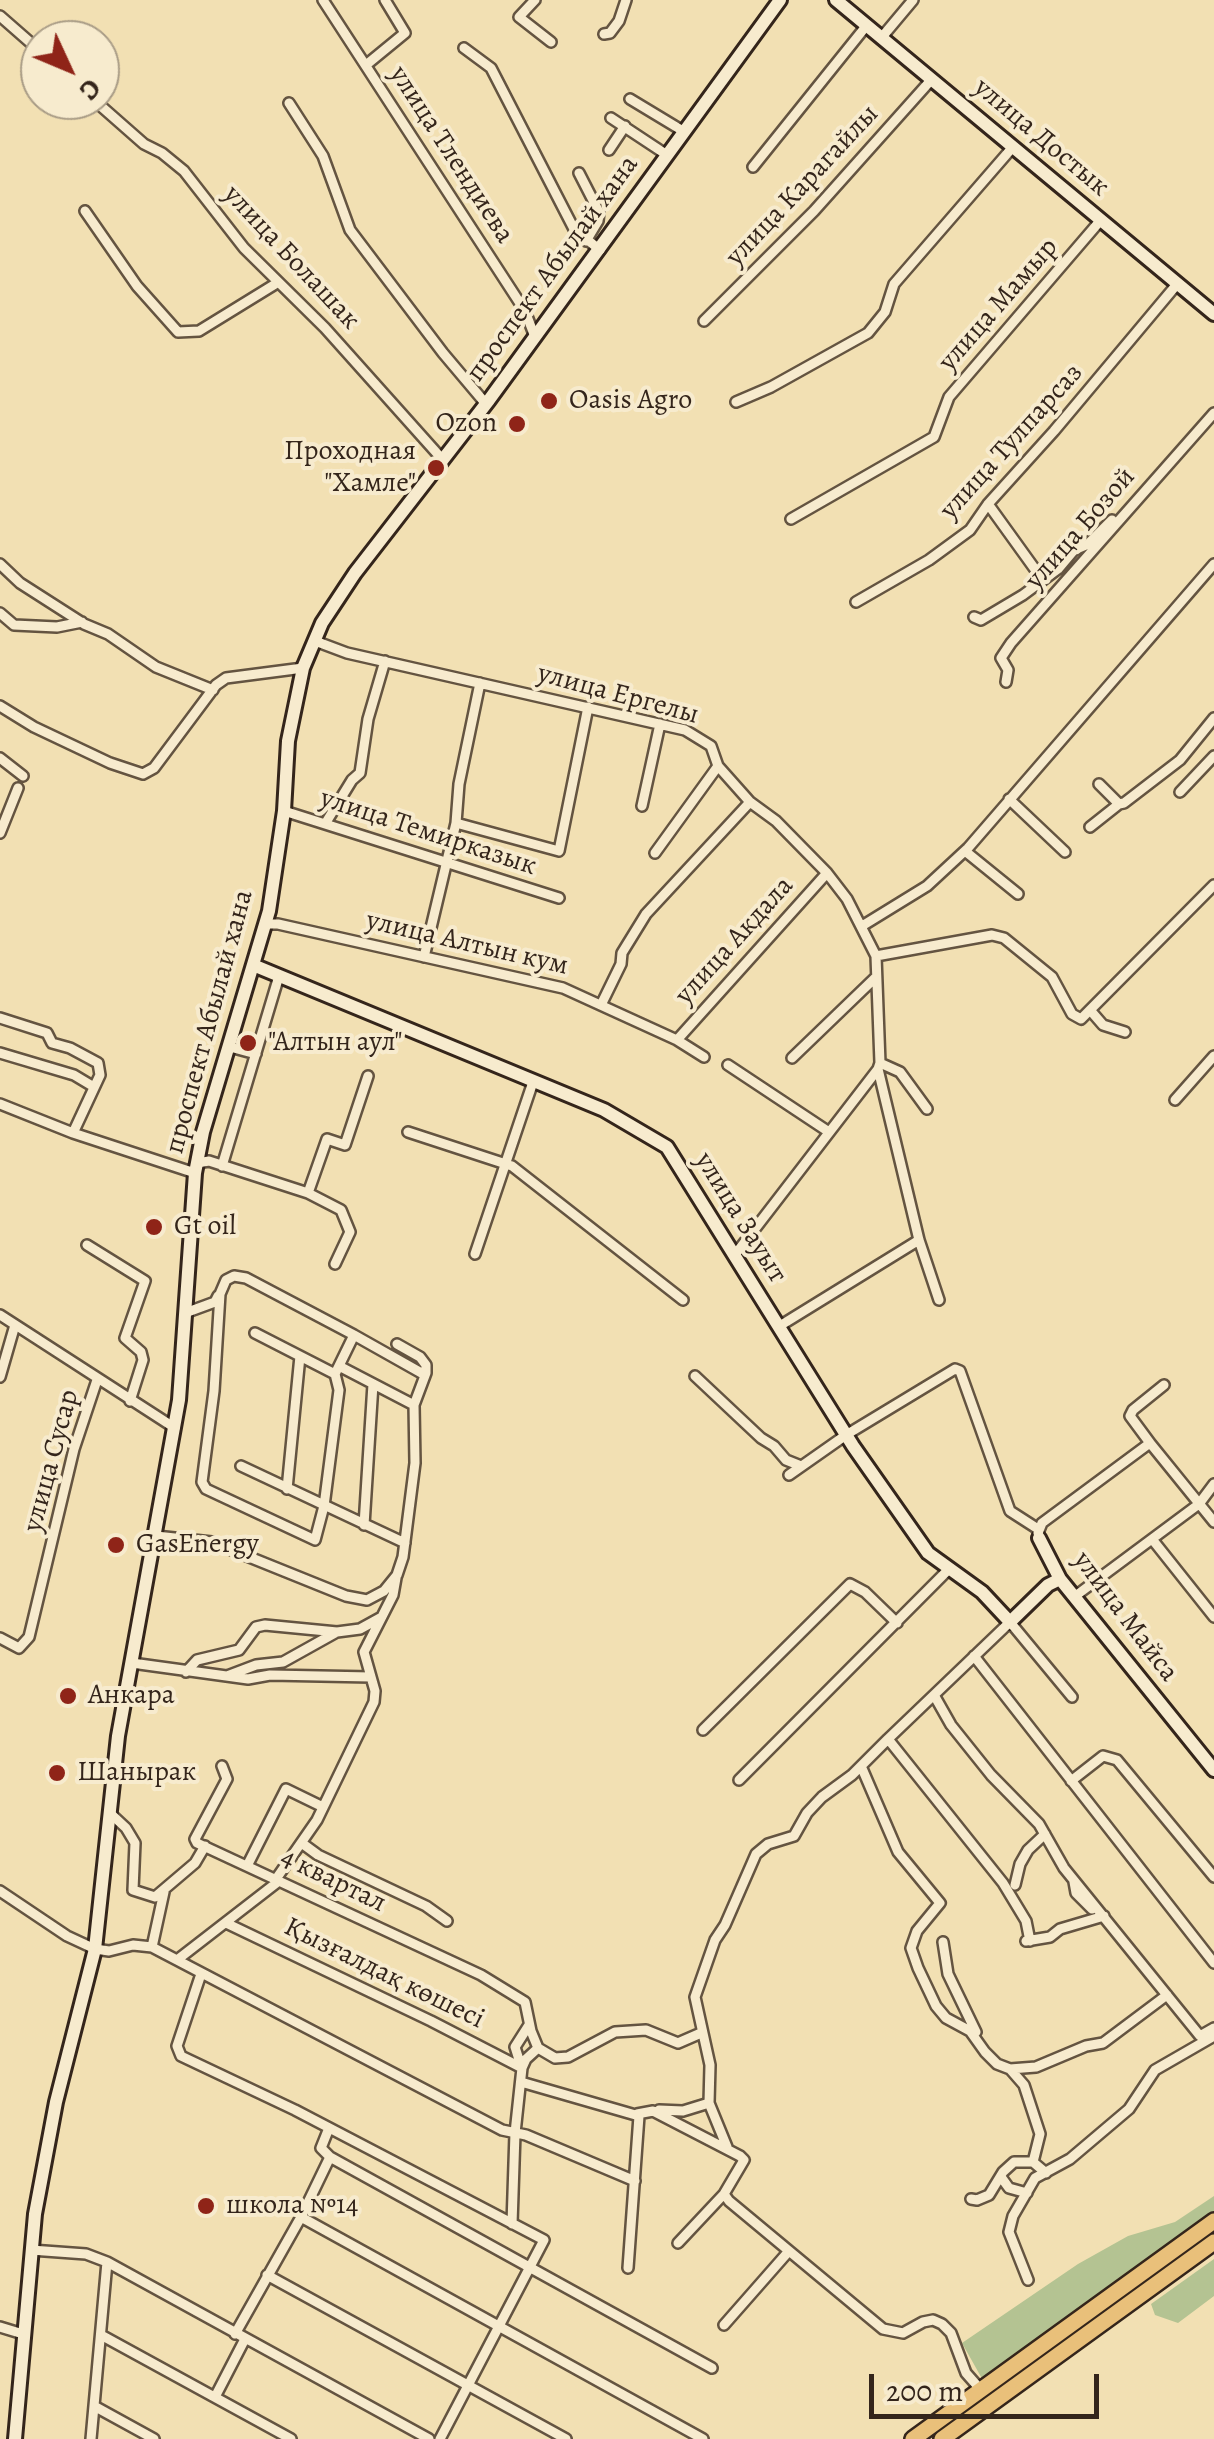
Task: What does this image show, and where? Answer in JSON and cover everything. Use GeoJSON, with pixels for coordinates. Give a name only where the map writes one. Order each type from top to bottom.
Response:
{"type":"FeatureCollection","features":[{"type":"Feature","properties":{"kind":"highway"},"geometry":{"type":"LineString","coordinates":[[912,2439],[1214,2221]]}},
{"type":"Feature","properties":{"kind":"highway"},"geometry":{"type":"LineString","coordinates":[[942,2439],[1214,2242]]}},
{"type":"Feature","properties":{"kind":"main road","name":"проспект Абылай хана"},"geometry":{"type":"LineString","coordinates":[[15,2439],[31,2250],[56,2102],[95,1949],[118,1736],[174,1428],[196,1168],[278,867],[288,741],[303,668],[322,623],[348,582],[486,404],[780,0]]}},
{"type":"Feature","properties":{"kind":"main road","name":"улица Достык"},"geometry":{"type":"LineString","coordinates":[[841,2],[1214,314]]}},
{"type":"Feature","properties":{"kind":"main road","name":"улица Зауыт"},"geometry":{"type":"LineString","coordinates":[[253,964],[604,1110],[668,1148],[846,1435],[913,1535],[928,1553],[982,1592],[1010,1622]]}},
{"type":"Feature","properties":{"kind":"main road","name":"улица Майса"},"geometry":{"type":"LineString","coordinates":[[1038,1534],[1060,1580],[1214,1770]]}},
{"type":"Feature","properties":{"kind":"main road"},"geometry":{"type":"LineString","coordinates":[[1010,1622],[1048,1585],[1060,1580]]}},
{"type":"Feature","properties":{"kind":"street","name":"улица Тлендиева"},"geometry":{"type":"LineString","coordinates":[[323,0],[524,311],[535,337]]}},
{"type":"Feature","properties":{"kind":"street"},"geometry":{"type":"LineString","coordinates":[[366,65],[406,33],[384,0]]}},
{"type":"Feature","properties":{"kind":"street"},"geometry":{"type":"LineString","coordinates":[[535,0],[519,17],[551,42]]}},
{"type":"Feature","properties":{"kind":"street"},"geometry":{"type":"LineString","coordinates":[[604,34],[610,33],[619,21],[626,0]]}},
{"type":"Feature","properties":{"kind":"street"},"geometry":{"type":"LineString","coordinates":[[882,37],[912,0]]}},
{"type":"Feature","properties":{"kind":"street"},"geometry":{"type":"LineString","coordinates":[[0,16],[20,34]]}},
{"type":"Feature","properties":{"kind":"street"},"geometry":{"type":"LineString","coordinates":[[752,167],[867,25]]}},
{"type":"Feature","properties":{"kind":"street"},"geometry":{"type":"LineString","coordinates":[[464,48],[491,68],[574,229],[600,250]]}},
{"type":"Feature","properties":{"kind":"street","name":"улица Карагайлы"},"geometry":{"type":"LineString","coordinates":[[704,321],[814,211],[932,79]]}},
{"type":"Feature","properties":{"kind":"street"},"geometry":{"type":"LineString","coordinates":[[630,99],[684,131]]}},
{"type":"Feature","properties":{"kind":"street"},"geometry":{"type":"LineString","coordinates":[[289,103],[323,156],[350,230],[486,404]]}},
{"type":"Feature","properties":{"kind":"street"},"geometry":{"type":"LineString","coordinates":[[609,150],[618,119],[666,155]]}},
{"type":"Feature","properties":{"kind":"street","name":"улица Болашак"},"geometry":{"type":"LineString","coordinates":[[117,120],[184,171],[244,248],[325,328],[443,460]]}},
{"type":"Feature","properties":{"kind":"street"},"geometry":{"type":"LineString","coordinates":[[736,402],[770,388],[868,333],[885,312],[894,284],[1012,148]]}},
{"type":"Feature","properties":{"kind":"street"},"geometry":{"type":"LineString","coordinates":[[579,173],[599,212],[586,241]]}},
{"type":"Feature","properties":{"kind":"street"},"geometry":{"type":"LineString","coordinates":[[85,211],[137,286],[178,332],[198,331],[277,282]]}},
{"type":"Feature","properties":{"kind":"street","name":"улица Мамыр"},"geometry":{"type":"LineString","coordinates":[[791,519],[934,437],[949,397],[1100,221]]}},
{"type":"Feature","properties":{"kind":"street","name":"улица Тулпарсаз"},"geometry":{"type":"LineString","coordinates":[[856,602],[929,560],[970,530],[988,504],[1178,284]]}},
{"type":"Feature","properties":{"kind":"street","name":"улица Бозой"},"geometry":{"type":"LineString","coordinates":[[1006,682],[1008,670],[1002,658],[1011,643],[1214,412]]}},
{"type":"Feature","properties":{"kind":"street"},"geometry":{"type":"LineString","coordinates":[[988,504],[1042,579]]}},
{"type":"Feature","properties":{"kind":"street"},"geometry":{"type":"LineString","coordinates":[[974,617],[981,620],[1023,596],[1058,570],[1074,550],[1088,544],[1114,518],[1119,521]]}},
{"type":"Feature","properties":{"kind":"street"},"geometry":{"type":"LineString","coordinates":[[862,926],[927,886],[964,851],[1214,564]]}},
{"type":"Feature","properties":{"kind":"street"},"geometry":{"type":"LineString","coordinates":[[1,567],[20,583],[156,667],[212,690]]}},
{"type":"Feature","properties":{"kind":"street"},"geometry":{"type":"LineString","coordinates":[[0,614],[14,625],[57,628],[82,622]]}},
{"type":"Feature","properties":{"kind":"street","name":"улица Ергелы"},"geometry":{"type":"LineString","coordinates":[[315,641],[347,653],[660,724],[699,736],[710,746],[718,766],[750,802],[776,821],[826,873],[862,926],[876,956],[879,1066],[919,1240],[939,1300]]}},
{"type":"Feature","properties":{"kind":"street"},"geometry":{"type":"LineString","coordinates":[[326,824],[360,773],[368,719],[385,661]]}},
{"type":"Feature","properties":{"kind":"street"},"geometry":{"type":"LineString","coordinates":[[0,706],[34,727],[144,774],[154,768],[212,690],[226,678],[303,668]]}},
{"type":"Feature","properties":{"kind":"street"},"geometry":{"type":"LineString","coordinates":[[424,957],[456,822],[459,784],[480,683]]}},
{"type":"Feature","properties":{"kind":"street"},"geometry":{"type":"LineString","coordinates":[[456,822],[559,851],[588,707]]}},
{"type":"Feature","properties":{"kind":"street"},"geometry":{"type":"LineString","coordinates":[[1090,827],[1180,760],[1214,718]]}},
{"type":"Feature","properties":{"kind":"street"},"geometry":{"type":"LineString","coordinates":[[642,806],[660,724]]}},
{"type":"Feature","properties":{"kind":"street"},"geometry":{"type":"LineString","coordinates":[[1180,792],[1214,756]]}},
{"type":"Feature","properties":{"kind":"street"},"geometry":{"type":"LineString","coordinates":[[0,758],[23,776]]}},
{"type":"Feature","properties":{"kind":"street"},"geometry":{"type":"LineString","coordinates":[[654,853],[718,766]]}},
{"type":"Feature","properties":{"kind":"street"},"geometry":{"type":"LineString","coordinates":[[1099,784],[1119,804]]}},
{"type":"Feature","properties":{"kind":"street"},"geometry":{"type":"LineString","coordinates":[[0,833],[18,788]]}},
{"type":"Feature","properties":{"kind":"street"},"geometry":{"type":"LineString","coordinates":[[1009,799],[1065,852]]}},
{"type":"Feature","properties":{"kind":"street"},"geometry":{"type":"LineString","coordinates":[[601,1005],[621,964],[622,953],[646,914],[750,802]]}},
{"type":"Feature","properties":{"kind":"street","name":"улица Темирказык"},"geometry":{"type":"LineString","coordinates":[[284,811],[559,898]]}},
{"type":"Feature","properties":{"kind":"street"},"geometry":{"type":"LineString","coordinates":[[964,851],[1018,894]]}},
{"type":"Feature","properties":{"kind":"street","name":"улица Акдала"},"geometry":{"type":"LineString","coordinates":[[677,1040],[826,873]]}},
{"type":"Feature","properties":{"kind":"street"},"geometry":{"type":"LineString","coordinates":[[876,956],[992,934],[1004,938],[1052,976],[1072,1014],[1080,1019],[1214,885]]}},
{"type":"Feature","properties":{"kind":"street","name":"улица Алтын кум"},"geometry":{"type":"LineString","coordinates":[[265,924],[563,988],[677,1040],[704,1057]]}},
{"type":"Feature","properties":{"kind":"street"},"geometry":{"type":"LineString","coordinates":[[222,1166],[279,976]]}},
{"type":"Feature","properties":{"kind":"street"},"geometry":{"type":"LineString","coordinates":[[792,1058],[875,978]]}},
{"type":"Feature","properties":{"kind":"street"},"geometry":{"type":"LineString","coordinates":[[1090,1010],[1103,1025],[1124,1032]]}},
{"type":"Feature","properties":{"kind":"street"},"geometry":{"type":"LineString","coordinates":[[0,1018],[46,1032],[52,1043],[98,1063],[100,1075],[73,1133]]}},
{"type":"Feature","properties":{"kind":"street"},"geometry":{"type":"LineString","coordinates":[[42,1064],[52,1043]]}},
{"type":"Feature","properties":{"kind":"street"},"geometry":{"type":"LineString","coordinates":[[230,1047],[256,1054]]}},
{"type":"Feature","properties":{"kind":"street"},"geometry":{"type":"LineString","coordinates":[[0,1053],[42,1064],[94,1087]]}},
{"type":"Feature","properties":{"kind":"street"},"geometry":{"type":"LineString","coordinates":[[1175,1100],[1214,1056]]}},
{"type":"Feature","properties":{"kind":"street"},"geometry":{"type":"LineString","coordinates":[[728,1064],[829,1132]]}},
{"type":"Feature","properties":{"kind":"street"},"geometry":{"type":"LineString","coordinates":[[734,1256],[879,1066],[900,1072],[927,1108]]}},
{"type":"Feature","properties":{"kind":"street"},"geometry":{"type":"LineString","coordinates":[[308,1193],[327,1139],[345,1145],[368,1076]]}},
{"type":"Feature","properties":{"kind":"street"},"geometry":{"type":"LineString","coordinates":[[474,1254],[533,1082]]}},
{"type":"Feature","properties":{"kind":"street"},"geometry":{"type":"LineString","coordinates":[[0,1104],[73,1133],[196,1168],[209,1161],[308,1193],[341,1210],[350,1225],[346,1244],[334,1264]]}},
{"type":"Feature","properties":{"kind":"street"},"geometry":{"type":"LineString","coordinates":[[408,1132],[507,1164],[684,1300]]}},
{"type":"Feature","properties":{"kind":"street"},"geometry":{"type":"LineString","coordinates":[[778,1327],[919,1240]]}},
{"type":"Feature","properties":{"kind":"street"},"geometry":{"type":"LineString","coordinates":[[87,1246],[145,1281],[125,1338],[141,1352],[142,1360],[130,1401]]}},
{"type":"Feature","properties":{"kind":"street"},"geometry":{"type":"LineString","coordinates":[[185,1314],[214,1302],[226,1280],[234,1276],[246,1278],[425,1376]]}},
{"type":"Feature","properties":{"kind":"street"},"geometry":{"type":"LineString","coordinates":[[220,1294],[204,1486],[310,1540],[318,1536],[324,1506],[339,1390],[337,1370],[354,1335]]}},
{"type":"Feature","properties":{"kind":"street"},"geometry":{"type":"LineString","coordinates":[[0,1315],[174,1428]]}},
{"type":"Feature","properties":{"kind":"street"},"geometry":{"type":"LineString","coordinates":[[0,1378],[14,1325]]}},
{"type":"Feature","properties":{"kind":"street"},"geometry":{"type":"LineString","coordinates":[[256,1333],[414,1405]]}},
{"type":"Feature","properties":{"kind":"street"},"geometry":{"type":"LineString","coordinates":[[177,1960],[278,1880],[303,1844],[374,1702],[375,1691],[364,1652],[393,1595],[405,1542],[415,1463],[414,1405],[426,1365],[397,1344]]}},
{"type":"Feature","properties":{"kind":"street"},"geometry":{"type":"LineString","coordinates":[[286,1489],[300,1356]]}},
{"type":"Feature","properties":{"kind":"street"},"geometry":{"type":"LineString","coordinates":[[789,1475],[949,1370],[960,1370],[1010,1511],[1038,1534],[1042,1523],[1150,1443]]}},
{"type":"Feature","properties":{"kind":"street"},"geometry":{"type":"LineString","coordinates":[[695,1376],[786,1460],[802,1466]]}},
{"type":"Feature","properties":{"kind":"street","name":"улица Сусар"},"geometry":{"type":"LineString","coordinates":[[0,1638],[13,1647],[23,1645],[29,1638],[74,1449],[97,1380]]}},
{"type":"Feature","properties":{"kind":"street"},"geometry":{"type":"LineString","coordinates":[[364,1526],[373,1384]]}},
{"type":"Feature","properties":{"kind":"street"},"geometry":{"type":"LineString","coordinates":[[1164,1385],[1130,1416],[1214,1522]]}},
{"type":"Feature","properties":{"kind":"street"},"geometry":{"type":"LineString","coordinates":[[241,1466],[405,1542]]}},
{"type":"Feature","properties":{"kind":"street"},"geometry":{"type":"LineString","coordinates":[[1074,1597],[1199,1504],[1214,1484]]}},
{"type":"Feature","properties":{"kind":"street"},"geometry":{"type":"LineString","coordinates":[[156,1536],[212,1542],[346,1596],[367,1600],[384,1591],[397,1576]]}},
{"type":"Feature","properties":{"kind":"street"},"geometry":{"type":"LineString","coordinates":[[1152,1540],[1214,1617]]}},
{"type":"Feature","properties":{"kind":"street"},"geometry":{"type":"LineString","coordinates":[[739,1780],[950,1568]]}},
{"type":"Feature","properties":{"kind":"street"},"geometry":{"type":"LineString","coordinates":[[703,1730],[850,1584],[865,1592],[897,1622]]}},
{"type":"Feature","properties":{"kind":"street"},"geometry":{"type":"LineString","coordinates":[[186,1672],[197,1660],[239,1650],[251,1630],[264,1625],[338,1632],[360,1629],[382,1616]]}},
{"type":"Feature","properties":{"kind":"street"},"geometry":{"type":"LineString","coordinates":[[728,2148],[709,2103],[710,2065],[694,1996],[714,1940],[725,1925],[756,1854],[768,1844],[794,1836],[815,1804],[862,1766],[1010,1622],[1072,1697]]}},
{"type":"Feature","properties":{"kind":"street"},"geometry":{"type":"LineString","coordinates":[[274,1665],[338,1632]]}},
{"type":"Feature","properties":{"kind":"street"},"geometry":{"type":"LineString","coordinates":[[974,1656],[1214,1963]]}},
{"type":"Feature","properties":{"kind":"street"},"geometry":{"type":"LineString","coordinates":[[132,1663],[248,1679],[270,1674],[370,1676]]}},
{"type":"Feature","properties":{"kind":"street"},"geometry":{"type":"LineString","coordinates":[[227,1676],[256,1665],[274,1665],[302,1676]]}},
{"type":"Feature","properties":{"kind":"street"},"geometry":{"type":"LineString","coordinates":[[934,1695],[944,1716],[991,1776],[1045,1834],[1056,1856],[1200,2036],[1214,2028]]}},
{"type":"Feature","properties":{"kind":"street"},"geometry":{"type":"LineString","coordinates":[[888,1739],[1003,1882],[1026,1921],[1028,1941],[1050,1937],[1101,1913]]}},
{"type":"Feature","properties":{"kind":"street"},"geometry":{"type":"LineString","coordinates":[[1071,1782],[1102,1756],[1117,1760],[1214,1878]]}},
{"type":"Feature","properties":{"kind":"street"},"geometry":{"type":"LineString","coordinates":[[152,1947],[160,1898],[195,1862],[204,1846],[194,1841],[226,1779],[222,1766]]}},
{"type":"Feature","properties":{"kind":"street"},"geometry":{"type":"LineString","coordinates":[[862,1766],[898,1852],[940,1903],[916,1931],[911,1948],[918,1968],[936,2006],[946,2018],[970,2031],[997,2064],[1010,2069],[1036,2067],[1080,2048],[1103,2044],[1167,1994]]}},
{"type":"Feature","properties":{"kind":"street"},"geometry":{"type":"LineString","coordinates":[[248,1864],[286,1789],[323,1806]]}},
{"type":"Feature","properties":{"kind":"street"},"geometry":{"type":"LineString","coordinates":[[112,1814],[135,1843],[133,1890],[160,1898]]}},
{"type":"Feature","properties":{"kind":"street"},"geometry":{"type":"LineString","coordinates":[[1014,1885],[1028,1850],[1045,1834]]}},
{"type":"Feature","properties":{"kind":"street"},"geometry":{"type":"LineString","coordinates":[[303,1844],[318,1855],[426,1906],[447,1921]]}},
{"type":"Feature","properties":{"kind":"street","name":"4 квартал"},"geometry":{"type":"LineString","coordinates":[[204,1846],[481,1975],[525,2002],[529,2025]]}},
{"type":"Feature","properties":{"kind":"street"},"geometry":{"type":"LineString","coordinates":[[0,1891],[67,1936],[95,1949],[109,1951],[133,1944],[152,1947],[502,2130],[526,2135],[636,2181]]}},
{"type":"Feature","properties":{"kind":"street","name":"Қызғалдақ көшесі"},"geometry":{"type":"LineString","coordinates":[[226,1923],[522,2068]]}},
{"type":"Feature","properties":{"kind":"street"},"geometry":{"type":"LineString","coordinates":[[943,1942],[948,1974],[978,2041]]}},
{"type":"Feature","properties":{"kind":"street"},"geometry":{"type":"LineString","coordinates":[[200,1974],[178,2052],[544,2240],[440,2439]]}},
{"type":"Feature","properties":{"kind":"street"},"geometry":{"type":"LineString","coordinates":[[529,2025],[538,2048],[555,2058],[568,2057],[615,2032],[646,2030],[678,2043],[702,2033]]}},
{"type":"Feature","properties":{"kind":"street"},"geometry":{"type":"LineString","coordinates":[[515,2047],[529,2025]]}},
{"type":"Feature","properties":{"kind":"street"},"geometry":{"type":"LineString","coordinates":[[1028,2280],[1009,2232],[1013,2216],[1035,2178],[1070,2159],[1128,2109],[1155,2070],[1214,2036]]}},
{"type":"Feature","properties":{"kind":"street"},"geometry":{"type":"LineString","coordinates":[[489,2050],[506,2045],[515,2047]]}},
{"type":"Feature","properties":{"kind":"street"},"geometry":{"type":"LineString","coordinates":[[515,2047],[522,2068]]}},
{"type":"Feature","properties":{"kind":"street"},"geometry":{"type":"LineString","coordinates":[[512,2224],[522,2068],[526,2058],[538,2048]]}},
{"type":"Feature","properties":{"kind":"street"},"geometry":{"type":"LineString","coordinates":[[1010,2069],[1024,2085],[1038,2120],[1040,2134],[1033,2162]]}},
{"type":"Feature","properties":{"kind":"street"},"geometry":{"type":"LineString","coordinates":[[521,2082],[639,2119]]}},
{"type":"Feature","properties":{"kind":"street"},"geometry":{"type":"LineString","coordinates":[[639,2119],[653,2110],[684,2112],[709,2103]]}},
{"type":"Feature","properties":{"kind":"street"},"geometry":{"type":"LineString","coordinates":[[653,2110],[744,2160],[724,2194],[678,2243]]}},
{"type":"Feature","properties":{"kind":"street"},"geometry":{"type":"LineString","coordinates":[[628,2268],[639,2119]]}},
{"type":"Feature","properties":{"kind":"street"},"geometry":{"type":"LineString","coordinates":[[329,2128],[321,2148],[330,2157],[712,2368]]}},
{"type":"Feature","properties":{"kind":"street"},"geometry":{"type":"LineString","coordinates":[[214,2397],[267,2275],[330,2157]]}},
{"type":"Feature","properties":{"kind":"street"},"geometry":{"type":"LineString","coordinates":[[971,2198],[989,2195],[1014,2162],[1033,2162],[1046,2172]]}},
{"type":"Feature","properties":{"kind":"street"},"geometry":{"type":"LineString","coordinates":[[1001,2177],[1010,2188],[1027,2193]]}},
{"type":"Feature","properties":{"kind":"street"},"geometry":{"type":"LineString","coordinates":[[724,2194],[883,2329],[904,2333],[924,2322],[942,2324],[951,2332],[966,2373],[981,2390]]}},
{"type":"Feature","properties":{"kind":"street"},"geometry":{"type":"LineString","coordinates":[[301,2217],[703,2439]]}},
{"type":"Feature","properties":{"kind":"street"},"geometry":{"type":"LineString","coordinates":[[31,2250],[86,2254],[107,2262],[429,2439]]}},
{"type":"Feature","properties":{"kind":"street"},"geometry":{"type":"LineString","coordinates":[[724,2325],[789,2251]]}},
{"type":"Feature","properties":{"kind":"street"},"geometry":{"type":"LineString","coordinates":[[91,2439],[107,2262]]}},
{"type":"Feature","properties":{"kind":"street"},"geometry":{"type":"LineString","coordinates":[[267,2275],[566,2439]]}},
{"type":"Feature","properties":{"kind":"street"},"geometry":{"type":"LineString","coordinates":[[0,2327],[23,2334]]}},
{"type":"Feature","properties":{"kind":"street"},"geometry":{"type":"LineString","coordinates":[[101,2336],[291,2439]]}},
{"type":"Feature","properties":{"kind":"street"},"geometry":{"type":"LineString","coordinates":[[94,2406],[154,2439]]}},
{"type":"Feature","properties":{"kind":"green space"},"geometry":{"type":"Polygon","coordinates":[[[1214,2196],[1214,2217],[985,2384],[962,2343],[1078,2264],[1128,2236],[1175,2222],[1214,2196]]]}},
{"type":"Feature","properties":{"kind":"green space"},"geometry":{"type":"Polygon","coordinates":[[[1214,2259],[1214,2296],[1178,2323],[1155,2315],[1151,2304],[1214,2259]]]}},
{"type":"Feature","properties":{"kind":"place","name":"Oasis Agro"},"geometry":{"type":"Point","coordinates":[549,401]}},
{"type":"Feature","properties":{"kind":"place","name":"Ozon"},"geometry":{"type":"Point","coordinates":[517,424]}},
{"type":"Feature","properties":{"kind":"place","name":"Проходная \"Хамле\""},"geometry":{"type":"Point","coordinates":[436,468]}},
{"type":"Feature","properties":{"kind":"place","name":"\"Алтын аул\""},"geometry":{"type":"Point","coordinates":[248,1043]}},
{"type":"Feature","properties":{"kind":"place","name":"Gt oil"},"geometry":{"type":"Point","coordinates":[154,1227]}},
{"type":"Feature","properties":{"kind":"place","name":"GasEnergy"},"geometry":{"type":"Point","coordinates":[116,1545]}},
{"type":"Feature","properties":{"kind":"place","name":"Анкара"},"geometry":{"type":"Point","coordinates":[68,1696]}},
{"type":"Feature","properties":{"kind":"place","name":"Шанырак"},"geometry":{"type":"Point","coordinates":[57,1773]}},
{"type":"Feature","properties":{"kind":"place","name":"школа №14"},"geometry":{"type":"Point","coordinates":[206,2206]}}]}
